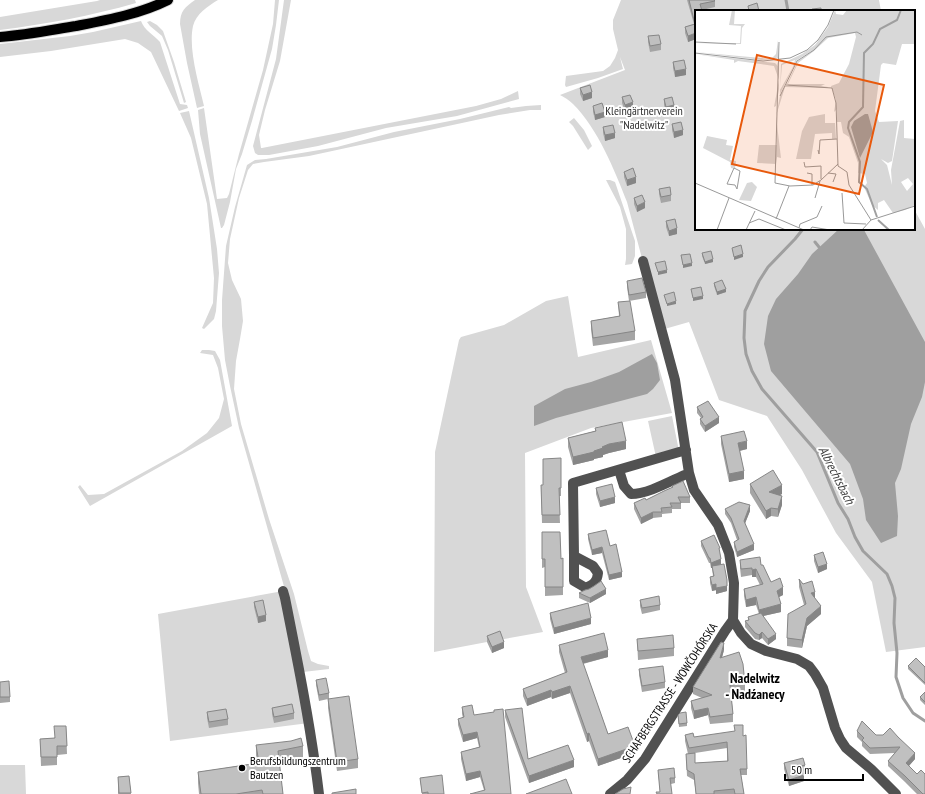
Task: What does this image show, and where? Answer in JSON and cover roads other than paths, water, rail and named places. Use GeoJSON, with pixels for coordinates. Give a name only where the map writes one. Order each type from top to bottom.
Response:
{"type":"FeatureCollection","features":[{"type":"Feature","properties":{"kind":"main road"},"geometry":{"type":"LineString","coordinates":[[0,38],[58,29],[118,17],[168,0]]}},
{"type":"Feature","properties":{"kind":"street"},"geometry":{"type":"LineString","coordinates":[[643,260],[675,380],[689,473],[694,490],[718,525],[730,553],[734,583],[733,620],[741,634],[751,644],[766,651],[797,659],[809,666],[823,688],[835,728],[846,748],[871,769],[896,794]]}},
{"type":"Feature","properties":{"kind":"street"},"geometry":{"type":"LineString","coordinates":[[574,556],[573,483],[686,450]]}},
{"type":"Feature","properties":{"kind":"street"},"geometry":{"type":"LineString","coordinates":[[619,470],[624,486],[631,494],[639,494],[648,491],[689,473]]}},
{"type":"Feature","properties":{"kind":"street"},"geometry":{"type":"LineString","coordinates":[[283,591],[309,723],[319,794]]}},
{"type":"Feature","properties":{"kind":"street","name":"SCHAFBERGSTRASSE - WOWČOHÓRSKA"},"geometry":{"type":"LineString","coordinates":[[610,794],[627,780],[645,759],[733,620]]}},
{"type":"Feature","properties":{"kind":"waterway","name":"Albrechtsbach"},"geometry":{"type":"LineString","coordinates":[[786,0],[788,10]]}},
{"type":"Feature","properties":{"kind":"waterway","name":"Albrechtsbach"},"geometry":{"type":"LineString","coordinates":[[802,230],[768,267],[759,281],[745,311],[744,338],[746,354],[752,371],[762,389],[817,452],[838,503],[848,519],[855,537],[863,551],[887,574],[895,598],[894,623],[897,653],[896,677],[903,698],[913,713],[925,721]]}},
{"type":"Feature","properties":{"kind":"waterway"},"geometry":{"type":"LineString","coordinates":[[815,242],[819,247]]}},
{"type":"Feature","properties":{"kind":"place","name":"Berufsbildungszentrum Bautzen"},"geometry":{"type":"Point","coordinates":[242,768]}},
{"type":"Feature","properties":{"kind":"district","name":"Nadelwitz - Nadźanecy"},"geometry":{"type":"Point","coordinates":[755,686]}},
{"type":"Feature","properties":{"kind":"park label","name":"Kleingärtnerverein \"Nadelwitz\""},"geometry":{"type":"Point","coordinates":[644,118]}}]}
